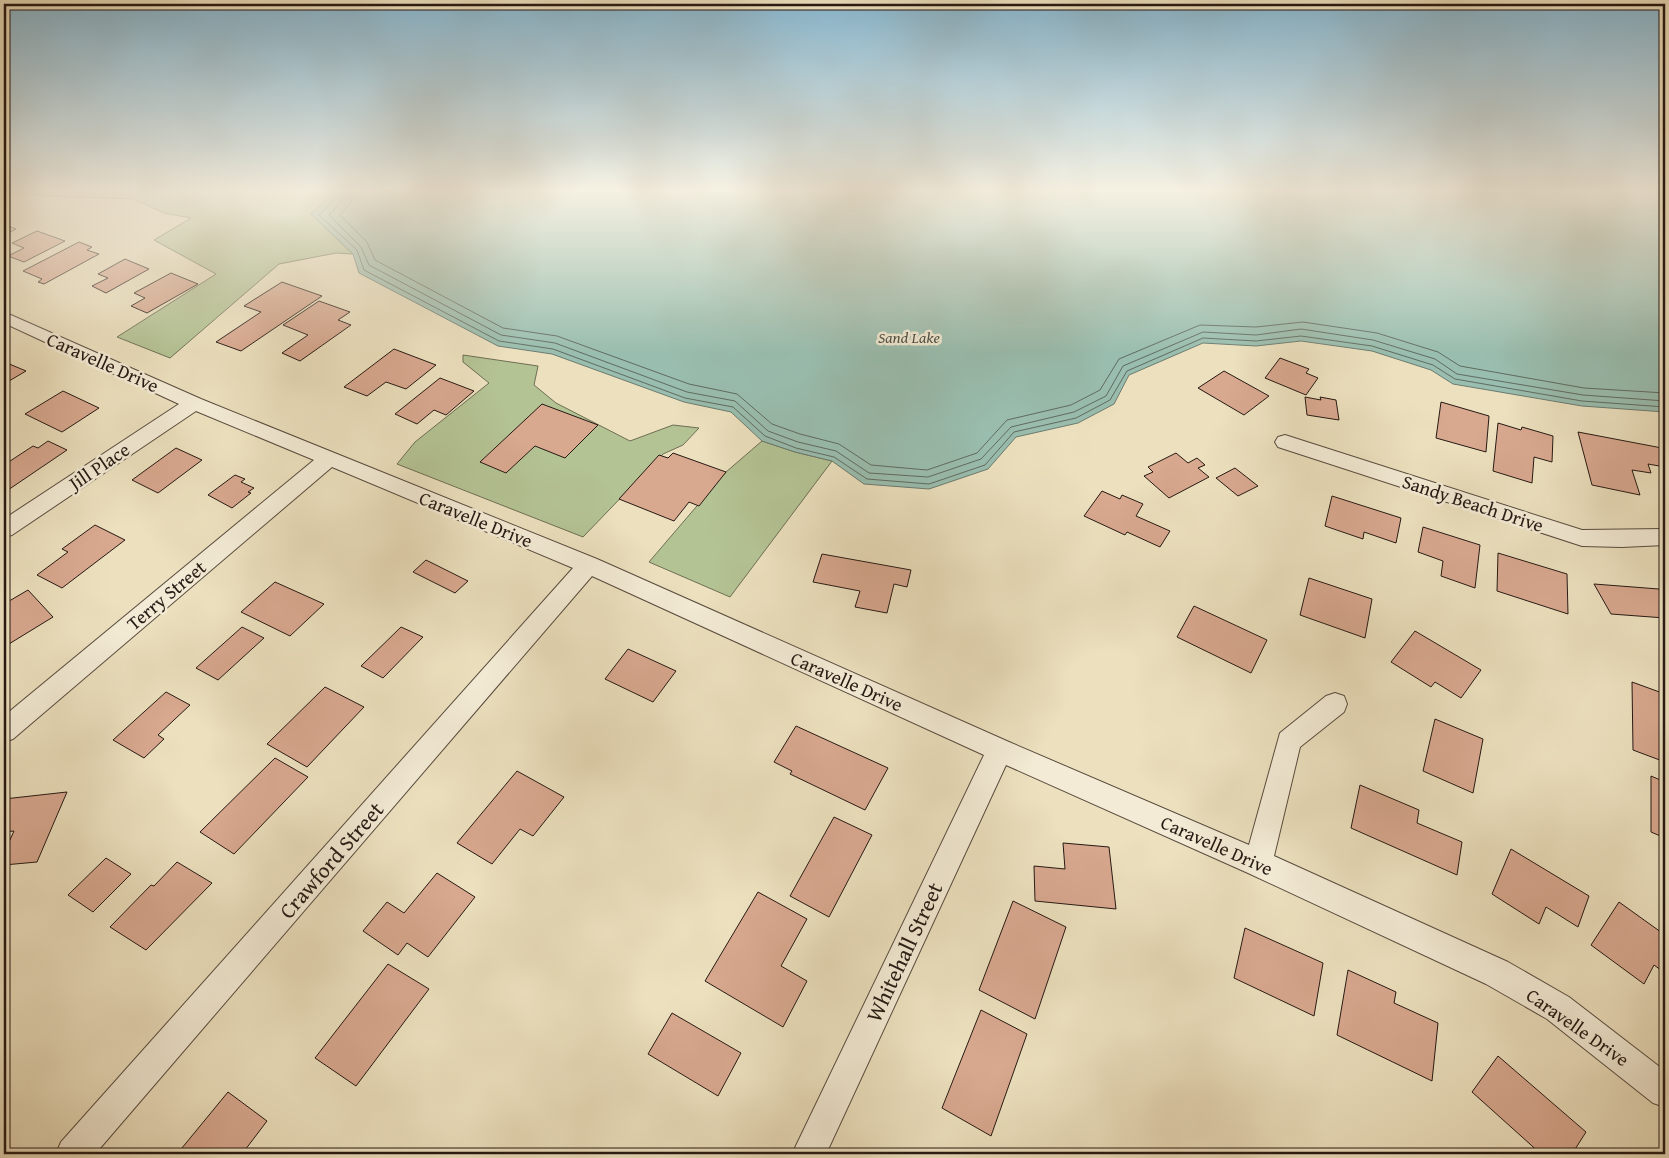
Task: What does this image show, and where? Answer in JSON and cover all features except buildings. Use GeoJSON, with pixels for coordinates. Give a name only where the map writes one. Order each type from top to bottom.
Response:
{"type":"FeatureCollection","features":[{"type":"Feature","properties":{"kind":"street","name":"Caravelle Drive"},"geometry":{"type":"LineString","coordinates":[[4,317],[194,403],[589,565],[1000,750],[1258,863],[1497,973],[1558,1008],[1665,1091]]}},
{"type":"Feature","properties":{"kind":"street","name":"Jill Place"},"geometry":{"type":"LineString","coordinates":[[4,529],[194,403]]}},
{"type":"Feature","properties":{"kind":"street","name":"Sandy Beach Drive"},"geometry":{"type":"LineString","coordinates":[[1285,442],[1582,538],[1665,537]]}},
{"type":"Feature","properties":{"kind":"street","name":"Terry Street"},"geometry":{"type":"LineString","coordinates":[[4,731],[329,459]]}},
{"type":"Feature","properties":{"kind":"street","name":"Crawford Street"},"geometry":{"type":"LineString","coordinates":[[73,1154],[589,565]]}},
{"type":"Feature","properties":{"kind":"street"},"geometry":{"type":"LineString","coordinates":[[1258,863],[1289,742],[1335,704]]}},
{"type":"Feature","properties":{"kind":"street","name":"Whitehall Street"},"geometry":{"type":"LineString","coordinates":[[809,1154],[1000,750]]}},
{"type":"Feature","properties":{"kind":"shaded area"},"geometry":{"type":"Polygon","coordinates":[[[163,245],[344,245],[353,254],[336,253],[279,264],[170,358],[117,337],[216,274],[163,245]]]}},
{"type":"Feature","properties":{"kind":"shaded area"},"geometry":{"type":"Polygon","coordinates":[[[463,355],[538,366],[534,385],[556,403],[630,441],[673,425],[699,428],[683,445],[663,454],[583,537],[397,464],[415,442],[489,383],[463,362],[463,355]]]}},
{"type":"Feature","properties":{"kind":"shaded area"},"geometry":{"type":"Polygon","coordinates":[[[762,441],[795,452],[832,461],[730,597],[649,562],[726,472],[762,441]]]}},
{"type":"Feature","properties":{"kind":"water","name":"Sand Lake"},"geometry":{"type":"Polygon","coordinates":[[[344,245],[1665,245],[1665,412],[1582,406],[1453,384],[1431,370],[1372,351],[1301,341],[1256,346],[1203,343],[1129,375],[1114,404],[1078,423],[1016,437],[988,469],[929,489],[864,484],[832,461],[795,452],[762,441],[731,412],[684,402],[552,354],[498,346],[359,273],[353,254],[344,245]]]}}]}
